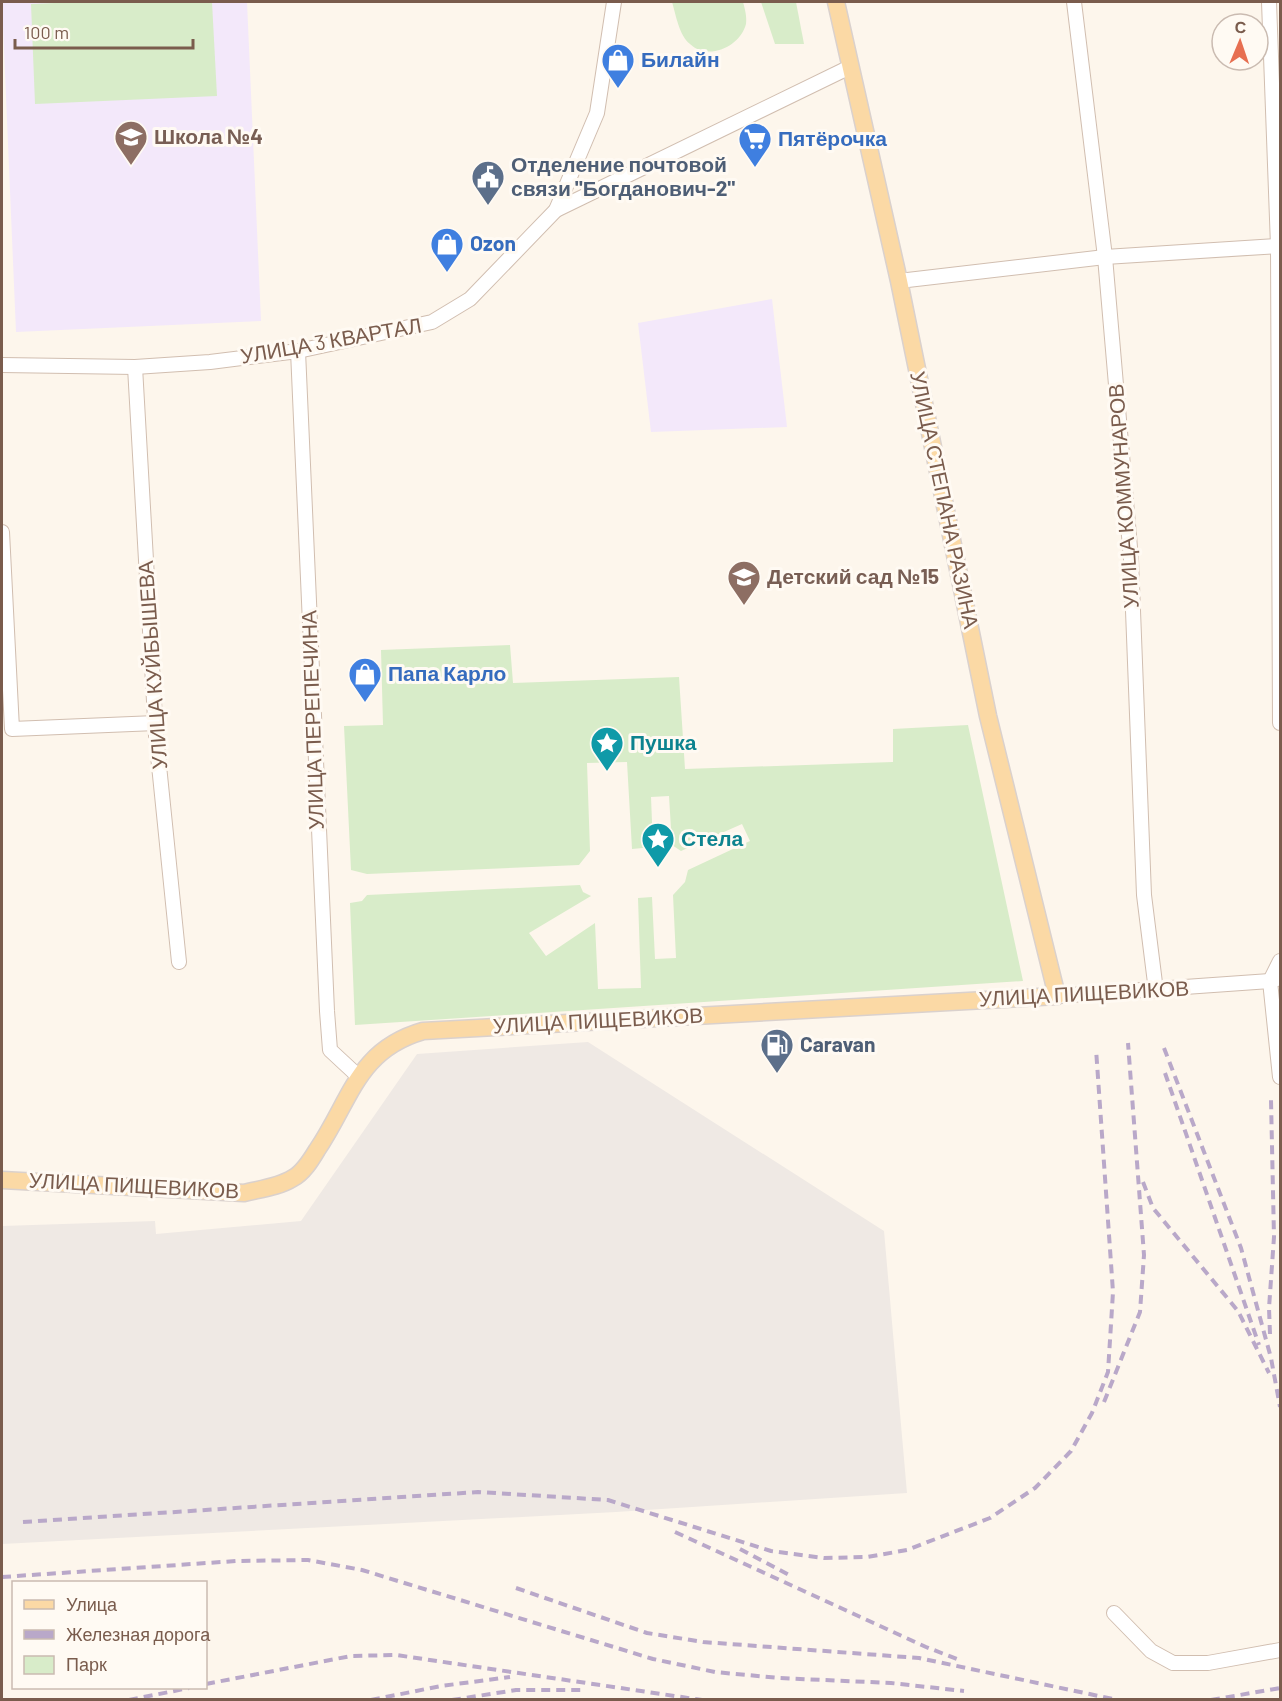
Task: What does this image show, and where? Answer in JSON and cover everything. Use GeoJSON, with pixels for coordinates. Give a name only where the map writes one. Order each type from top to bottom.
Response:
{"type":"FeatureCollection","features":[{"type":"Feature","properties":{"kind":"main road","name":"УЛИЦА СТЕПАНА РАЗИНА"},"geometry":{"type":"LineString","coordinates":[[836,2],[898,281],[988,716],[1057,996]]}},
{"type":"Feature","properties":{"kind":"main road","name":"УЛИЦА ПИЩЕВИКОВ"},"geometry":{"type":"LineString","coordinates":[[2,1180],[244,1192],[294,1178],[309,1162],[358,1076],[379,1053],[399,1038],[423,1031],[1057,996]]}},
{"type":"Feature","properties":{"kind":"street"},"geometry":{"type":"LineString","coordinates":[[556,210],[597,113],[614,2]]}},
{"type":"Feature","properties":{"kind":"street","name":"УЛИЦА КОММУНАРОВ"},"geometry":{"type":"LineString","coordinates":[[1074,2],[1105,257],[1131,559],[1144,895],[1156,991]]}},
{"type":"Feature","properties":{"kind":"street"},"geometry":{"type":"LineString","coordinates":[[1269,2],[1278,246],[1281,723]]}},
{"type":"Feature","properties":{"kind":"street"},"geometry":{"type":"LineString","coordinates":[[556,210],[850,67]]}},
{"type":"Feature","properties":{"kind":"street","name":"УЛИЦА 3 КВАРТАЛ"},"geometry":{"type":"LineString","coordinates":[[2,365],[135,367],[297,351],[411,328],[432,322],[470,299],[556,210]]}},
{"type":"Feature","properties":{"kind":"street"},"geometry":{"type":"LineString","coordinates":[[898,281],[1105,257],[1278,246]]}},
{"type":"Feature","properties":{"kind":"street","name":"УЛИЦА ПЕРЕПЕЧИНА"},"geometry":{"type":"LineString","coordinates":[[297,351],[330,1050],[358,1076]]}},
{"type":"Feature","properties":{"kind":"street","name":"УЛИЦА КУЙБЫШЕВА"},"geometry":{"type":"LineString","coordinates":[[135,367],[156,723],[179,962]]}},
{"type":"Feature","properties":{"kind":"street"},"geometry":{"type":"LineString","coordinates":[[2,532],[12,729],[156,723]]}},
{"type":"Feature","properties":{"kind":"street"},"geometry":{"type":"LineString","coordinates":[[1281,961],[1275,979],[1281,1077]]}},
{"type":"Feature","properties":{"kind":"street","name":"УЛИЦА ПИЩЕВИКОВ"},"geometry":{"type":"LineString","coordinates":[[1057,996],[1156,991],[1275,979]]}},
{"type":"Feature","properties":{"kind":"street"},"geometry":{"type":"LineString","coordinates":[[1114,1613],[1151,1651],[1173,1663],[1208,1663],[1281,1650]]}},
{"type":"Feature","properties":{"kind":"shaded area","name":"Школа №4"},"geometry":{"type":"Polygon","coordinates":[[[2,2],[247,2],[261,321],[16,332],[2,2]]]}},
{"type":"Feature","properties":{"kind":"shaded area"},"geometry":{"type":"Polygon","coordinates":[[[772,299],[787,427],[651,432],[638,323],[772,299]]]}},
{"type":"Feature","properties":{"kind":"shaded area"},"geometry":{"type":"Polygon","coordinates":[[[588,1042],[884,1231],[907,1493],[616,1512],[2,1544],[2,1226],[155,1221],[156,1234],[301,1221],[417,1054],[588,1042]]]}},
{"type":"Feature","properties":{"kind":"green space"},"geometry":{"type":"Polygon","coordinates":[[[212,2],[217,96],[35,104],[31,4],[212,2]]]}},
{"type":"Feature","properties":{"kind":"green space"},"geometry":{"type":"Polygon","coordinates":[[[672,2],[743,2],[746,24],[743,32],[730,45],[714,51],[697,49],[683,35],[672,2]]]}},
{"type":"Feature","properties":{"kind":"green space"},"geometry":{"type":"Polygon","coordinates":[[[761,2],[796,2],[804,44],[775,44],[761,2]]]}},
{"type":"Feature","properties":{"kind":"green space"},"geometry":{"type":"Polygon","coordinates":[[[510,645],[513,683],[679,677],[685,769],[893,762],[893,729],[968,725],[1023,981],[355,1025],[350,903],[362,901],[367,895],[580,885],[583,892],[591,896],[529,933],[546,956],[595,923],[598,989],[641,988],[638,898],[652,897],[655,959],[676,958],[673,895],[685,882],[688,870],[750,841],[742,824],[681,851],[672,845],[669,796],[651,797],[653,847],[632,849],[627,762],[587,763],[590,851],[579,865],[367,874],[351,870],[344,726],[383,725],[381,650],[510,645]]]}},
{"type":"Feature","properties":{"kind":"railway"},"geometry":{"type":"LineString","coordinates":[[1104,1402],[1140,1312],[1144,1255],[1128,1043]]}},
{"type":"Feature","properties":{"kind":"railway"},"geometry":{"type":"LineString","coordinates":[[1164,1048],[1241,1248],[1271,1358],[1280,1407]]}},
{"type":"Feature","properties":{"kind":"railway"},"geometry":{"type":"LineString","coordinates":[[23,1522],[478,1492],[608,1500],[771,1551],[824,1558],[867,1557],[907,1550],[990,1518],[1035,1488],[1071,1451],[1092,1413],[1108,1372],[1113,1292],[1096,1049]]}},
{"type":"Feature","properties":{"kind":"railway"},"geometry":{"type":"LineString","coordinates":[[1165,1073],[1259,1345]]}},
{"type":"Feature","properties":{"kind":"railway"},"geometry":{"type":"LineString","coordinates":[[1270,1334],[1269,1308],[1274,1237],[1271,1100]]}},
{"type":"Feature","properties":{"kind":"railway"},"geometry":{"type":"LineString","coordinates":[[1143,1182],[1153,1208],[1238,1311],[1269,1373]]}},
{"type":"Feature","properties":{"kind":"railway"},"geometry":{"type":"LineString","coordinates":[[675,1532],[926,1647],[962,1661]]}},
{"type":"Feature","properties":{"kind":"railway"},"geometry":{"type":"LineString","coordinates":[[740,1549],[793,1577]]}},
{"type":"Feature","properties":{"kind":"railway"},"geometry":{"type":"LineString","coordinates":[[2,1577],[236,1561],[308,1560],[362,1570],[653,1659],[715,1672],[779,1678],[891,1683],[964,1691]]}},
{"type":"Feature","properties":{"kind":"railway"},"geometry":{"type":"LineString","coordinates":[[516,1588],[647,1633],[703,1642],[919,1658],[1113,1699]]}},
{"type":"Feature","properties":{"kind":"railway"},"geometry":{"type":"LineString","coordinates":[[207,1684],[351,1656],[396,1655],[702,1700]]}},
{"type":"Feature","properties":{"kind":"railway"},"geometry":{"type":"LineString","coordinates":[[371,1700],[441,1686],[510,1677]]}},
{"type":"Feature","properties":{"kind":"railway"},"geometry":{"type":"LineString","coordinates":[[1211,1700],[1280,1688]]}},
{"type":"Feature","properties":{"kind":"railway"},"geometry":{"type":"LineString","coordinates":[[129,1700],[184,1689]]}},
{"type":"Feature","properties":{"kind":"railway"},"geometry":{"type":"LineString","coordinates":[[452,1700],[516,1690],[583,1690]]}},
{"type":"Feature","properties":{"kind":"place","name":"Билайн"},"geometry":{"type":"Point","coordinates":[618,89]}},
{"type":"Feature","properties":{"kind":"place","name":"Школа №4"},"geometry":{"type":"Point","coordinates":[131,166]}},
{"type":"Feature","properties":{"kind":"place","name":"Пятёрочка"},"geometry":{"type":"Point","coordinates":[755,168]}},
{"type":"Feature","properties":{"kind":"place","name":"Отделение почтовой связи \"Богданович-2\""},"geometry":{"type":"Point","coordinates":[488,206]}},
{"type":"Feature","properties":{"kind":"place","name":"Ozon"},"geometry":{"type":"Point","coordinates":[447,273]}},
{"type":"Feature","properties":{"kind":"place","name":"Детский сад №15"},"geometry":{"type":"Point","coordinates":[744,606]}},
{"type":"Feature","properties":{"kind":"place","name":"Папа Карло"},"geometry":{"type":"Point","coordinates":[365,703]}},
{"type":"Feature","properties":{"kind":"place","name":"Пушка"},"geometry":{"type":"Point","coordinates":[607,772]}},
{"type":"Feature","properties":{"kind":"place","name":"Стела"},"geometry":{"type":"Point","coordinates":[658,868]}},
{"type":"Feature","properties":{"kind":"place","name":"Caravan"},"geometry":{"type":"Point","coordinates":[777,1074]}}]}
